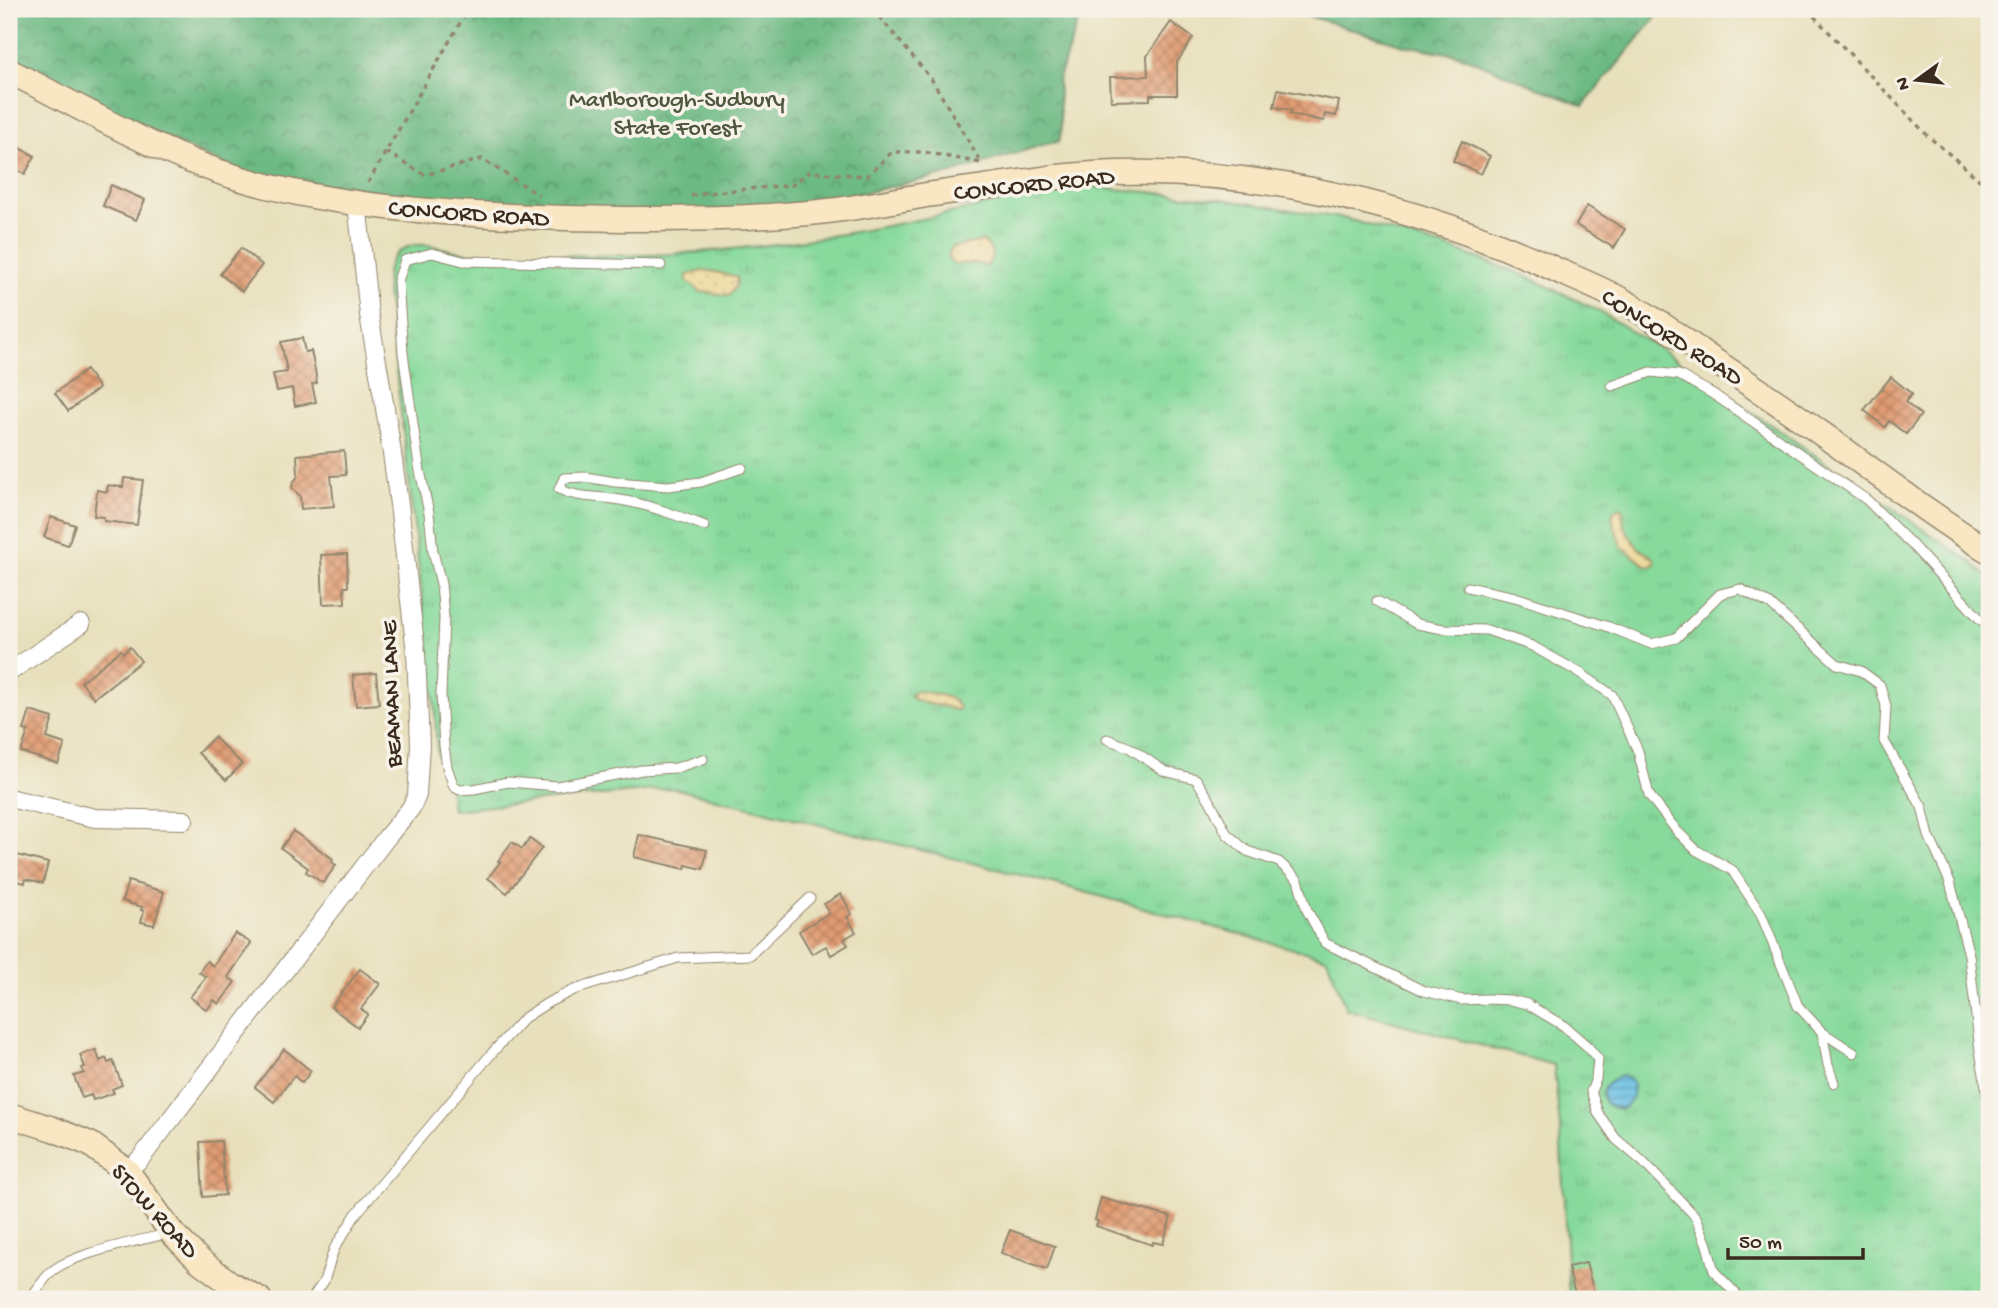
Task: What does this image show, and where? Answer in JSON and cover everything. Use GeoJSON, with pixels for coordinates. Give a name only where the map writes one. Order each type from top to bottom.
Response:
{"type":"FeatureCollection","features":[{"type":"Feature","properties":{"kind":"street","name":"CONCORD ROAD"},"geometry":{"type":"LineString","coordinates":[[9,71],[131,134],[205,167],[283,189],[357,203],[416,210],[592,218],[808,214],[848,209],[984,175],[1129,172],[1250,181],[1390,207],[1511,249],[1622,300],[1824,435],[1955,530],[1989,551]]}},
{"type":"Feature","properties":{"kind":"street","name":"BEAMAN LANE"},"geometry":{"type":"LineString","coordinates":[[127,1171],[141,1158],[411,808],[417,795],[420,744],[415,640],[389,432],[369,315],[357,203]]}},
{"type":"Feature","properties":{"kind":"street"},"geometry":{"type":"LineString","coordinates":[[9,673],[81,624]]}},
{"type":"Feature","properties":{"kind":"street"},"geometry":{"type":"LineString","coordinates":[[9,798],[95,818],[184,820]]}},
{"type":"Feature","properties":{"kind":"street","name":"STOW ROAD"},"geometry":{"type":"LineString","coordinates":[[9,1115],[90,1144],[127,1171],[172,1233],[200,1261],[231,1284],[259,1299]]}},
{"type":"Feature","properties":{"kind":"lane"},"geometry":{"type":"LineString","coordinates":[[661,265],[463,261],[432,253],[405,260],[398,281],[403,353],[433,551],[441,584],[444,617],[441,695],[444,746],[454,787],[460,790],[474,789],[508,782],[557,786],[642,770],[676,768],[704,759]]}},
{"type":"Feature","properties":{"kind":"lane"},"geometry":{"type":"LineString","coordinates":[[1612,386],[1651,372],[1679,375],[1713,394],[1867,500],[1989,626]]}},
{"type":"Feature","properties":{"kind":"lane"},"geometry":{"type":"LineString","coordinates":[[705,526],[615,499],[572,495],[559,489],[564,478],[585,477],[668,486],[701,482],[743,468]]}},
{"type":"Feature","properties":{"kind":"lane"},"geometry":{"type":"LineString","coordinates":[[1468,587],[1516,597],[1609,627],[1651,644],[1676,638],[1720,594],[1740,589],[1770,604],[1837,664],[1861,671],[1880,685],[1886,706],[1884,741],[1922,807],[1929,836],[1950,882],[1969,955],[1989,1104]]}},
{"type":"Feature","properties":{"kind":"lane"},"geometry":{"type":"LineString","coordinates":[[1377,601],[1417,624],[1443,629],[1487,631],[1532,646],[1612,695],[1638,751],[1649,795],[1677,831],[1696,850],[1732,870],[1761,914],[1798,1006],[1822,1031],[1854,1053]]}},
{"type":"Feature","properties":{"kind":"lane"},"geometry":{"type":"LineString","coordinates":[[1107,739],[1130,748],[1164,771],[1196,779],[1227,834],[1247,851],[1279,862],[1298,880],[1307,911],[1325,943],[1424,991],[1462,1000],[1510,1000],[1527,1004],[1588,1046],[1598,1059],[1596,1079],[1591,1091],[1598,1113],[1616,1139],[1642,1161],[1696,1217],[1714,1271],[1741,1299]]}},
{"type":"Feature","properties":{"kind":"lane"},"geometry":{"type":"LineString","coordinates":[[313,1299],[324,1281],[334,1249],[356,1214],[524,1018],[574,990],[678,958],[750,955],[810,898]]}},
{"type":"Feature","properties":{"kind":"lane"},"geometry":{"type":"LineString","coordinates":[[1822,1031],[1834,1083]]}},
{"type":"Feature","properties":{"kind":"lane"},"geometry":{"type":"LineString","coordinates":[[30,1299],[52,1271],[80,1257],[172,1233]]}},
{"type":"Feature","properties":{"kind":"path"},"geometry":{"type":"LineString","coordinates":[[357,203],[468,9]]}},
{"type":"Feature","properties":{"kind":"path"},"geometry":{"type":"LineString","coordinates":[[873,9],[932,80],[984,175]]}},
{"type":"Feature","properties":{"kind":"path"},"geometry":{"type":"LineString","coordinates":[[1807,9],[1928,136],[1989,188]]}},
{"type":"Feature","properties":{"kind":"path"},"geometry":{"type":"LineString","coordinates":[[386,152],[425,175],[482,159],[538,195],[551,197]]}},
{"type":"Feature","properties":{"kind":"path"},"geometry":{"type":"LineString","coordinates":[[690,197],[704,193],[792,185],[808,172],[867,176],[892,152],[923,152],[984,175]]}},
{"type":"Feature","properties":{"kind":"green space","name":"Marlborough-Sudbury State Forest"},"geometry":{"type":"Polygon","coordinates":[[[9,9],[1082,9],[1058,81],[1061,132],[1059,142],[948,174],[762,211],[507,212],[255,178],[9,69],[9,9]]]}},
{"type":"Feature","properties":{"kind":"green space"},"geometry":{"type":"Polygon","coordinates":[[[1286,9],[1663,9],[1583,106],[1459,55],[1404,45],[1286,9]]]}},
{"type":"Feature","properties":{"kind":"green space"},"geometry":{"type":"Polygon","coordinates":[[[1095,180],[1095,187],[1221,199],[1347,219],[1455,250],[1526,276],[1595,309],[1660,349],[1989,577],[1989,1299],[1569,1299],[1554,1065],[1346,1009],[1327,958],[1052,883],[673,788],[452,810],[449,787],[437,754],[435,709],[388,297],[388,268],[398,252],[414,245],[466,253],[512,255],[643,255],[726,250],[885,226],[1095,180]]]}},
{"type":"Feature","properties":{"kind":"sand"},"geometry":{"type":"Polygon","coordinates":[[[983,241],[991,252],[987,266],[973,263],[955,265],[949,260],[948,255],[953,247],[983,241]]]}},
{"type":"Feature","properties":{"kind":"sand"},"geometry":{"type":"Polygon","coordinates":[[[703,271],[737,277],[736,286],[729,295],[701,292],[687,281],[687,275],[703,271]]]}},
{"type":"Feature","properties":{"kind":"sand"},"geometry":{"type":"Polygon","coordinates":[[[1618,508],[1622,508],[1624,523],[1632,540],[1655,560],[1655,564],[1645,565],[1621,546],[1612,518],[1618,508]]]}},
{"type":"Feature","properties":{"kind":"sand"},"geometry":{"type":"Polygon","coordinates":[[[916,691],[951,699],[959,707],[958,710],[918,701],[910,696],[916,691]]]}},
{"type":"Feature","properties":{"kind":"water"},"geometry":{"type":"Polygon","coordinates":[[[1622,1076],[1631,1080],[1634,1093],[1622,1109],[1613,1108],[1607,1104],[1602,1094],[1608,1084],[1622,1076]]]}},
{"type":"Feature","properties":{"kind":"building"},"geometry":{"type":"Polygon","coordinates":[[[1171,22],[1193,38],[1177,62],[1177,95],[1150,95],[1150,100],[1111,101],[1110,77],[1148,76],[1147,56],[1171,22]]]}},
{"type":"Feature","properties":{"kind":"building"},"geometry":{"type":"Polygon","coordinates":[[[1278,89],[1339,101],[1336,116],[1325,114],[1324,121],[1290,114],[1291,110],[1274,107],[1278,89]]]}},
{"type":"Feature","properties":{"kind":"building"},"geometry":{"type":"Polygon","coordinates":[[[1462,141],[1490,156],[1481,174],[1453,161],[1462,141]]]}},
{"type":"Feature","properties":{"kind":"building"},"geometry":{"type":"Polygon","coordinates":[[[9,142],[35,156],[25,174],[9,165],[9,142]]]}},
{"type":"Feature","properties":{"kind":"building"},"geometry":{"type":"Polygon","coordinates":[[[111,185],[145,200],[136,220],[103,206],[111,185]]]}},
{"type":"Feature","properties":{"kind":"building"},"geometry":{"type":"Polygon","coordinates":[[[1587,206],[1625,229],[1614,248],[1576,225],[1587,206]]]}},
{"type":"Feature","properties":{"kind":"building"},"geometry":{"type":"Polygon","coordinates":[[[241,248],[262,265],[242,291],[220,274],[241,248]]]}},
{"type":"Feature","properties":{"kind":"building"},"geometry":{"type":"Polygon","coordinates":[[[302,338],[305,352],[311,351],[317,383],[312,384],[316,402],[295,406],[292,388],[277,391],[273,374],[287,372],[281,342],[302,338]]]}},
{"type":"Feature","properties":{"kind":"building"},"geometry":{"type":"Polygon","coordinates":[[[86,370],[99,388],[68,411],[55,393],[86,370]]]}},
{"type":"Feature","properties":{"kind":"building"},"geometry":{"type":"Polygon","coordinates":[[[1891,377],[1912,394],[1905,402],[1921,415],[1906,434],[1889,421],[1885,427],[1864,410],[1891,377]]]}},
{"type":"Feature","properties":{"kind":"building"},"geometry":{"type":"Polygon","coordinates":[[[344,451],[346,475],[331,476],[334,506],[301,509],[300,496],[292,488],[298,476],[297,455],[344,451]]]}},
{"type":"Feature","properties":{"kind":"building"},"geometry":{"type":"Polygon","coordinates":[[[124,478],[143,480],[137,525],[104,521],[104,517],[94,516],[97,490],[107,492],[108,485],[123,487],[124,478]]]}},
{"type":"Feature","properties":{"kind":"building"},"geometry":{"type":"Polygon","coordinates":[[[51,517],[75,525],[68,545],[44,537],[51,517]]]}},
{"type":"Feature","properties":{"kind":"building"},"geometry":{"type":"Polygon","coordinates":[[[347,554],[348,587],[344,587],[345,603],[323,604],[321,555],[347,554]]]}},
{"type":"Feature","properties":{"kind":"building"},"geometry":{"type":"Polygon","coordinates":[[[130,647],[141,661],[94,698],[81,682],[121,650],[123,653],[130,647]]]}},
{"type":"Feature","properties":{"kind":"building"},"geometry":{"type":"Polygon","coordinates":[[[376,673],[379,704],[356,706],[353,675],[376,673]]]}},
{"type":"Feature","properties":{"kind":"building"},"geometry":{"type":"Polygon","coordinates":[[[30,711],[53,718],[47,738],[65,744],[58,764],[21,752],[28,731],[24,730],[30,711]]]}},
{"type":"Feature","properties":{"kind":"building"},"geometry":{"type":"Polygon","coordinates":[[[214,737],[242,764],[226,780],[198,753],[214,737]]]}},
{"type":"Feature","properties":{"kind":"building"},"geometry":{"type":"Polygon","coordinates":[[[293,831],[333,859],[332,862],[336,865],[323,883],[306,872],[308,868],[281,848],[293,831]]]}},
{"type":"Feature","properties":{"kind":"building"},"geometry":{"type":"Polygon","coordinates":[[[639,835],[707,850],[703,869],[686,865],[685,869],[634,857],[639,835]]]}},
{"type":"Feature","properties":{"kind":"building"},"geometry":{"type":"Polygon","coordinates":[[[530,839],[542,848],[507,893],[488,878],[512,842],[522,849],[530,839]]]}},
{"type":"Feature","properties":{"kind":"building"},"geometry":{"type":"Polygon","coordinates":[[[9,853],[48,863],[43,883],[26,879],[25,883],[9,879],[9,853]]]}},
{"type":"Feature","properties":{"kind":"building"},"geometry":{"type":"Polygon","coordinates":[[[128,881],[164,892],[154,925],[141,922],[144,911],[141,910],[142,907],[122,901],[128,881]]]}},
{"type":"Feature","properties":{"kind":"building"},"geometry":{"type":"Polygon","coordinates":[[[841,894],[852,914],[847,917],[856,932],[844,939],[848,945],[831,955],[826,946],[812,954],[799,931],[829,913],[824,904],[841,894]]]}},
{"type":"Feature","properties":{"kind":"building"},"geometry":{"type":"Polygon","coordinates":[[[235,933],[251,943],[228,977],[235,982],[219,1004],[214,1000],[207,1010],[190,997],[206,977],[199,972],[207,961],[213,966],[235,933]]]}},
{"type":"Feature","properties":{"kind":"building"},"geometry":{"type":"Polygon","coordinates":[[[360,969],[380,984],[361,1009],[368,1014],[358,1027],[331,1007],[360,969]]]}},
{"type":"Feature","properties":{"kind":"building"},"geometry":{"type":"Polygon","coordinates":[[[284,1049],[311,1071],[302,1083],[294,1076],[274,1102],[255,1087],[284,1049]]]}},
{"type":"Feature","properties":{"kind":"building"},"geometry":{"type":"Polygon","coordinates":[[[96,1050],[100,1061],[106,1058],[108,1063],[113,1061],[122,1085],[112,1089],[114,1093],[93,1100],[91,1095],[82,1098],[74,1076],[84,1073],[82,1068],[85,1067],[80,1055],[96,1050]]]}},
{"type":"Feature","properties":{"kind":"building"},"geometry":{"type":"Polygon","coordinates":[[[221,1141],[225,1195],[203,1197],[200,1142],[221,1141]]]}},
{"type":"Feature","properties":{"kind":"building"},"geometry":{"type":"Polygon","coordinates":[[[1101,1198],[1171,1217],[1163,1244],[1153,1242],[1152,1245],[1096,1226],[1101,1198]]]}},
{"type":"Feature","properties":{"kind":"building"},"geometry":{"type":"Polygon","coordinates":[[[1010,1230],[1055,1246],[1047,1269],[1001,1253],[1010,1230]]]}},
{"type":"Feature","properties":{"kind":"building"},"geometry":{"type":"Polygon","coordinates":[[[1586,1263],[1595,1296],[1576,1299],[1568,1267],[1586,1263]]]}}]}
